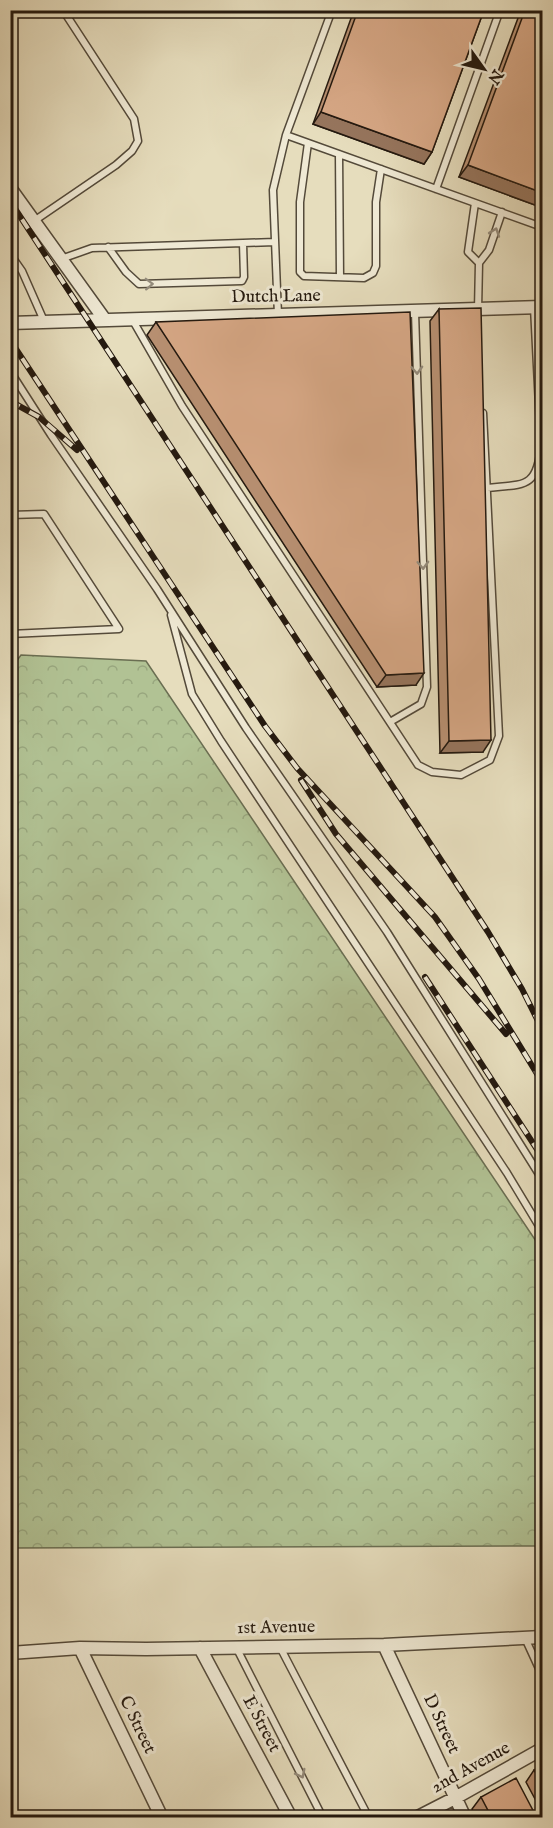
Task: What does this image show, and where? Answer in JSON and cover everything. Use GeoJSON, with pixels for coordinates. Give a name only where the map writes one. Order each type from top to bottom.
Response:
{"type":"FeatureCollection","features":[{"type":"Feature","properties":{"kind":"street"},"geometry":{"type":"LineString","coordinates":[[10,188],[105,320]]}},
{"type":"Feature","properties":{"kind":"street","name":"Dutch Lane"},"geometry":{"type":"LineString","coordinates":[[10,323],[415,312],[478,315],[538,307]]}},
{"type":"Feature","properties":{"kind":"street","name":"1st Avenue"},"geometry":{"type":"LineString","coordinates":[[10,1653],[80,1648],[384,1645],[543,1637]]}},
{"type":"Feature","properties":{"kind":"street","name":"D Street"},"geometry":{"type":"LineString","coordinates":[[384,1645],[465,1818]]}},
{"type":"Feature","properties":{"kind":"street","name":"C Street"},"geometry":{"type":"LineString","coordinates":[[80,1648],[162,1818]]}},
{"type":"Feature","properties":{"kind":"street","name":"E Street"},"geometry":{"type":"LineString","coordinates":[[200,1648],[291,1818]]}},
{"type":"Feature","properties":{"kind":"street","name":"2nd Avenue"},"geometry":{"type":"LineString","coordinates":[[416,1818],[543,1749]]}},
{"type":"Feature","properties":{"kind":"lane"},"geometry":{"type":"LineString","coordinates":[[34,221],[116,165],[132,151],[138,141],[134,119],[63,10]]}},
{"type":"Feature","properties":{"kind":"lane"},"geometry":{"type":"LineString","coordinates":[[278,315],[273,190],[286,135],[332,10]]}},
{"type":"Feature","properties":{"kind":"lane"},"geometry":{"type":"LineString","coordinates":[[436,189],[500,10]]}},
{"type":"Feature","properties":{"kind":"lane"},"geometry":{"type":"LineString","coordinates":[[286,135],[543,227]]}},
{"type":"Feature","properties":{"kind":"lane"},"geometry":{"type":"LineString","coordinates":[[308,143],[300,202],[300,272],[304,276],[364,278],[373,273],[376,266],[376,202],[381,169]]}},
{"type":"Feature","properties":{"kind":"lane"},"geometry":{"type":"LineString","coordinates":[[339,154],[340,277]]}},
{"type":"Feature","properties":{"kind":"lane"},"geometry":{"type":"LineString","coordinates":[[475,203],[468,252],[479,263]]}},
{"type":"Feature","properties":{"kind":"lane"},"geometry":{"type":"LineString","coordinates":[[478,315],[479,263],[489,250],[502,212]]}},
{"type":"Feature","properties":{"kind":"lane"},"geometry":{"type":"LineString","coordinates":[[61,259],[92,248],[275,242]]}},
{"type":"Feature","properties":{"kind":"lane"},"geometry":{"type":"LineString","coordinates":[[108,247],[126,272],[139,284],[242,280],[244,277],[243,243]]}},
{"type":"Feature","properties":{"kind":"lane"},"geometry":{"type":"LineString","coordinates":[[10,254],[22,271],[44,322]]}},
{"type":"Feature","properties":{"kind":"lane"},"geometry":{"type":"LineString","coordinates":[[487,488],[521,485],[531,478],[539,466],[541,446],[538,307]]}},
{"type":"Feature","properties":{"kind":"lane"},"geometry":{"type":"LineString","coordinates":[[390,722],[421,704],[427,687],[415,312]]}},
{"type":"Feature","properties":{"kind":"lane"},"geometry":{"type":"LineString","coordinates":[[132,319],[182,406],[418,765],[432,772],[461,775],[490,760],[499,736],[483,404]]}},
{"type":"Feature","properties":{"kind":"lane"},"geometry":{"type":"LineString","coordinates":[[10,371],[170,609],[246,728],[387,932],[543,1179]]}},
{"type":"Feature","properties":{"kind":"lane"},"geometry":{"type":"LineString","coordinates":[[10,515],[44,514],[119,628],[10,634]]}},
{"type":"Feature","properties":{"kind":"lane"},"geometry":{"type":"LineString","coordinates":[[170,609],[192,694],[543,1231]]}},
{"type":"Feature","properties":{"kind":"lane"},"geometry":{"type":"LineString","coordinates":[[525,1638],[543,1675]]}},
{"type":"Feature","properties":{"kind":"lane"},"geometry":{"type":"LineString","coordinates":[[279,1646],[369,1818]]}},
{"type":"Feature","properties":{"kind":"lane"},"geometry":{"type":"LineString","coordinates":[[235,1647],[323,1818]]}},
{"type":"Feature","properties":{"kind":"green space"},"geometry":{"type":"Polygon","coordinates":[[[21,655],[146,661],[542,1250],[542,1547],[11,1548],[10,670],[21,655]]]}},
{"type":"Feature","properties":{"kind":"building"},"geometry":{"type":"Polygon","coordinates":[[[358,10],[484,10],[432,152],[321,112],[358,10]]]}},
{"type":"Feature","properties":{"kind":"building"},"geometry":{"type":"Polygon","coordinates":[[[525,10],[543,10],[543,193],[468,165],[525,10]]]}},
{"type":"Feature","properties":{"kind":"building"},"geometry":{"type":"Polygon","coordinates":[[[481,308],[491,740],[449,741],[439,309],[481,308]]]}},
{"type":"Feature","properties":{"kind":"building"},"geometry":{"type":"Polygon","coordinates":[[[410,312],[424,673],[386,675],[156,322],[410,312]]]}},
{"type":"Feature","properties":{"kind":"building"},"geometry":{"type":"Polygon","coordinates":[[[543,1765],[543,1785],[534,1770],[543,1765]]]}},
{"type":"Feature","properties":{"kind":"building"},"geometry":{"type":"Polygon","coordinates":[[[516,1778],[537,1818],[492,1818],[481,1797],[516,1778]]]}},
{"type":"Feature","properties":{"kind":"building"},"geometry":{"type":"Polygon","coordinates":[[[454,1813],[456,1818],[445,1818],[454,1813]]]}},
{"type":"Feature","properties":{"kind":"railway"},"geometry":{"type":"LineString","coordinates":[[10,201],[488,932],[522,989],[542,1029]]}},
{"type":"Feature","properties":{"kind":"railway"},"geometry":{"type":"LineString","coordinates":[[10,340],[265,726],[297,768],[435,917],[479,979],[542,1082]]}},
{"type":"Feature","properties":{"kind":"railway"},"geometry":{"type":"LineString","coordinates":[[10,401],[39,417],[77,450]]}},
{"type":"Feature","properties":{"kind":"railway"},"geometry":{"type":"LineString","coordinates":[[301,780],[336,834],[506,1034]]}},
{"type":"Feature","properties":{"kind":"railway"},"geometry":{"type":"LineString","coordinates":[[425,977],[542,1157]]}}]}
